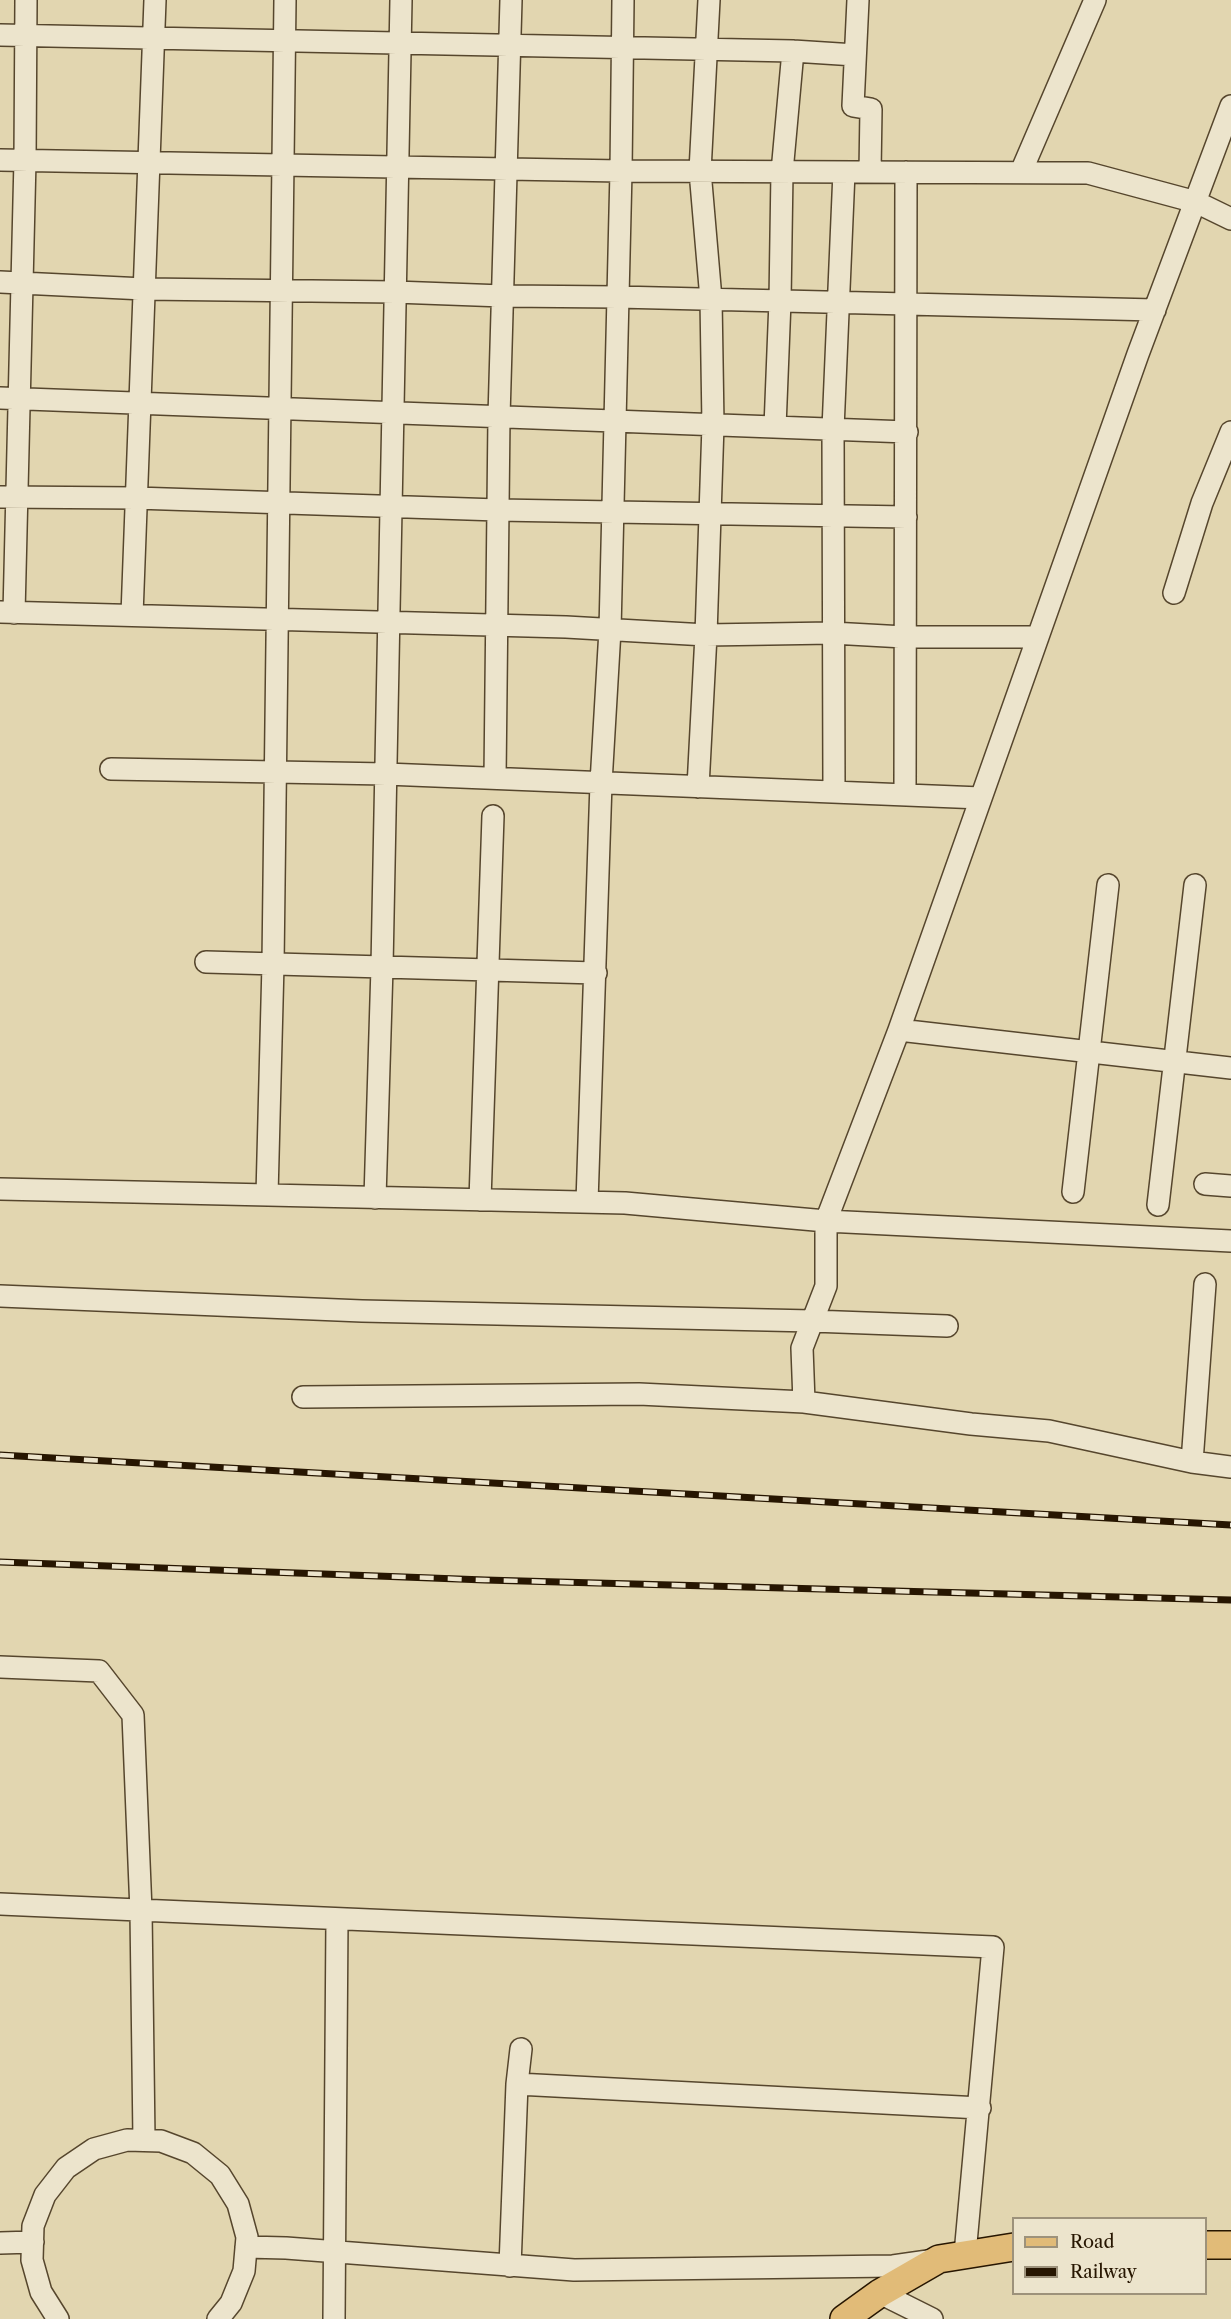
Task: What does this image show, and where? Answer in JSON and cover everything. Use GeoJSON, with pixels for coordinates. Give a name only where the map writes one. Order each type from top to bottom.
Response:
{"type":"FeatureCollection","features":[{"type":"Feature","properties":{"kind":"main road"},"geometry":{"type":"LineString","coordinates":[[1207,2245],[1231,2245]]}},
{"type":"Feature","properties":{"kind":"main road"},"geometry":{"type":"LineString","coordinates":[[844,2319],[880,2293],[952,2257],[1012,2247]]}},
{"type":"Feature","properties":{"kind":"street"},"geometry":{"type":"LineString","coordinates":[[26,0],[22,282],[10,399],[7,612],[497,625],[706,635],[832,633],[1038,637]]}},
{"type":"Feature","properties":{"kind":"street"},"geometry":{"type":"LineString","coordinates":[[132,615],[155,0]]}},
{"type":"Feature","properties":{"kind":"street"},"geometry":{"type":"LineString","coordinates":[[267,1195],[276,773],[285,165],[285,0]]}},
{"type":"Feature","properties":{"kind":"street"},"geometry":{"type":"LineString","coordinates":[[375,1198],[390,622],[400,0]]}},
{"type":"Feature","properties":{"kind":"street"},"geometry":{"type":"LineString","coordinates":[[495,778],[499,417],[511,0]]}},
{"type":"Feature","properties":{"kind":"street"},"geometry":{"type":"LineString","coordinates":[[587,1202],[601,783],[610,630],[623,0]]}},
{"type":"Feature","properties":{"kind":"street"},"geometry":{"type":"LineString","coordinates":[[698,787],[713,425],[711,299],[700,171],[709,0]]}},
{"type":"Feature","properties":{"kind":"street"},"geometry":{"type":"LineString","coordinates":[[858,0],[853,106],[871,109],[870,172]]}},
{"type":"Feature","properties":{"kind":"street"},"geometry":{"type":"LineString","coordinates":[[1022,172],[1095,0]]}},
{"type":"Feature","properties":{"kind":"street"},"geometry":{"type":"LineString","coordinates":[[0,35],[793,51],[855,55]]}},
{"type":"Feature","properties":{"kind":"street"},"geometry":{"type":"LineString","coordinates":[[775,427],[782,172],[793,51]]}},
{"type":"Feature","properties":{"kind":"street"},"geometry":{"type":"LineString","coordinates":[[804,1402],[802,1348],[826,1287],[826,1221],[899,1030],[1155,310],[1231,106]]}},
{"type":"Feature","properties":{"kind":"street"},"geometry":{"type":"LineString","coordinates":[[0,159],[621,171],[1088,173],[1196,202],[1231,219]]}},
{"type":"Feature","properties":{"kind":"street"},"geometry":{"type":"LineString","coordinates":[[834,792],[833,429],[844,172]]}},
{"type":"Feature","properties":{"kind":"street"},"geometry":{"type":"LineString","coordinates":[[905,795],[906,172]]}},
{"type":"Feature","properties":{"kind":"street"},"geometry":{"type":"LineString","coordinates":[[0,282],[144,289],[394,292],[503,297],[618,297],[1155,310]]}},
{"type":"Feature","properties":{"kind":"street"},"geometry":{"type":"LineString","coordinates":[[10,399],[907,432]]}},
{"type":"Feature","properties":{"kind":"street"},"geometry":{"type":"LineString","coordinates":[[1174,593],[1202,503],[1231,432]]}},
{"type":"Feature","properties":{"kind":"street"},"geometry":{"type":"LineString","coordinates":[[8,497],[136,498],[498,510],[906,517]]}},
{"type":"Feature","properties":{"kind":"street"},"geometry":{"type":"LineString","coordinates":[[111,769],[386,774],[981,798]]}},
{"type":"Feature","properties":{"kind":"street"},"geometry":{"type":"LineString","coordinates":[[480,1200],[493,816]]}},
{"type":"Feature","properties":{"kind":"street"},"geometry":{"type":"LineString","coordinates":[[1073,1192],[1108,885]]}},
{"type":"Feature","properties":{"kind":"street"},"geometry":{"type":"LineString","coordinates":[[1158,1205],[1195,885]]}},
{"type":"Feature","properties":{"kind":"street"},"geometry":{"type":"LineString","coordinates":[[206,962],[596,973]]}},
{"type":"Feature","properties":{"kind":"street"},"geometry":{"type":"LineString","coordinates":[[899,1030],[1231,1068]]}},
{"type":"Feature","properties":{"kind":"street"},"geometry":{"type":"LineString","coordinates":[[1205,1184],[1231,1186]]}},
{"type":"Feature","properties":{"kind":"street"},"geometry":{"type":"LineString","coordinates":[[0,1190],[625,1203],[826,1221],[1231,1241]]}},
{"type":"Feature","properties":{"kind":"street"},"geometry":{"type":"LineString","coordinates":[[1192,1462],[1205,1284]]}},
{"type":"Feature","properties":{"kind":"street"},"geometry":{"type":"LineString","coordinates":[[0,1296],[362,1311],[947,1326]]}},
{"type":"Feature","properties":{"kind":"street"},"geometry":{"type":"LineString","coordinates":[[303,1397],[639,1394],[804,1402],[971,1424],[1050,1431],[1192,1462],[1231,1467]]}},
{"type":"Feature","properties":{"kind":"street"},"geometry":{"type":"LineString","coordinates":[[0,1667],[99,1671],[133,1715],[141,1911],[144,2140]]}},
{"type":"Feature","properties":{"kind":"street"},"geometry":{"type":"LineString","coordinates":[[0,1904],[993,1947],[980,2108],[952,2257],[893,2266],[574,2270],[286,2248],[246,2247]]}},
{"type":"Feature","properties":{"kind":"street"},"geometry":{"type":"LineString","coordinates":[[334,2319],[337,1919]]}},
{"type":"Feature","properties":{"kind":"street"},"geometry":{"type":"LineString","coordinates":[[510,2266],[517,2084],[521,2049]]}},
{"type":"Feature","properties":{"kind":"street"},"geometry":{"type":"LineString","coordinates":[[517,2084],[980,2108]]}},
{"type":"Feature","properties":{"kind":"street"},"geometry":{"type":"LineString","coordinates":[[58,2319],[41,2292],[32,2260],[33,2226],[45,2195],[66,2168],[94,2149],[127,2140],[162,2141],[194,2153],[220,2175],[238,2204],[247,2237],[244,2271],[231,2303],[218,2319]]}},
{"type":"Feature","properties":{"kind":"street"},"geometry":{"type":"LineString","coordinates":[[0,2243],[33,2242]]}},
{"type":"Feature","properties":{"kind":"street"},"geometry":{"type":"LineString","coordinates":[[880,2293],[933,2319]]}},
{"type":"Feature","properties":{"kind":"railway"},"geometry":{"type":"LineString","coordinates":[[0,1455],[1231,1525]]}},
{"type":"Feature","properties":{"kind":"railway"},"geometry":{"type":"LineString","coordinates":[[0,1562],[485,1580],[1231,1600]]}}]}
